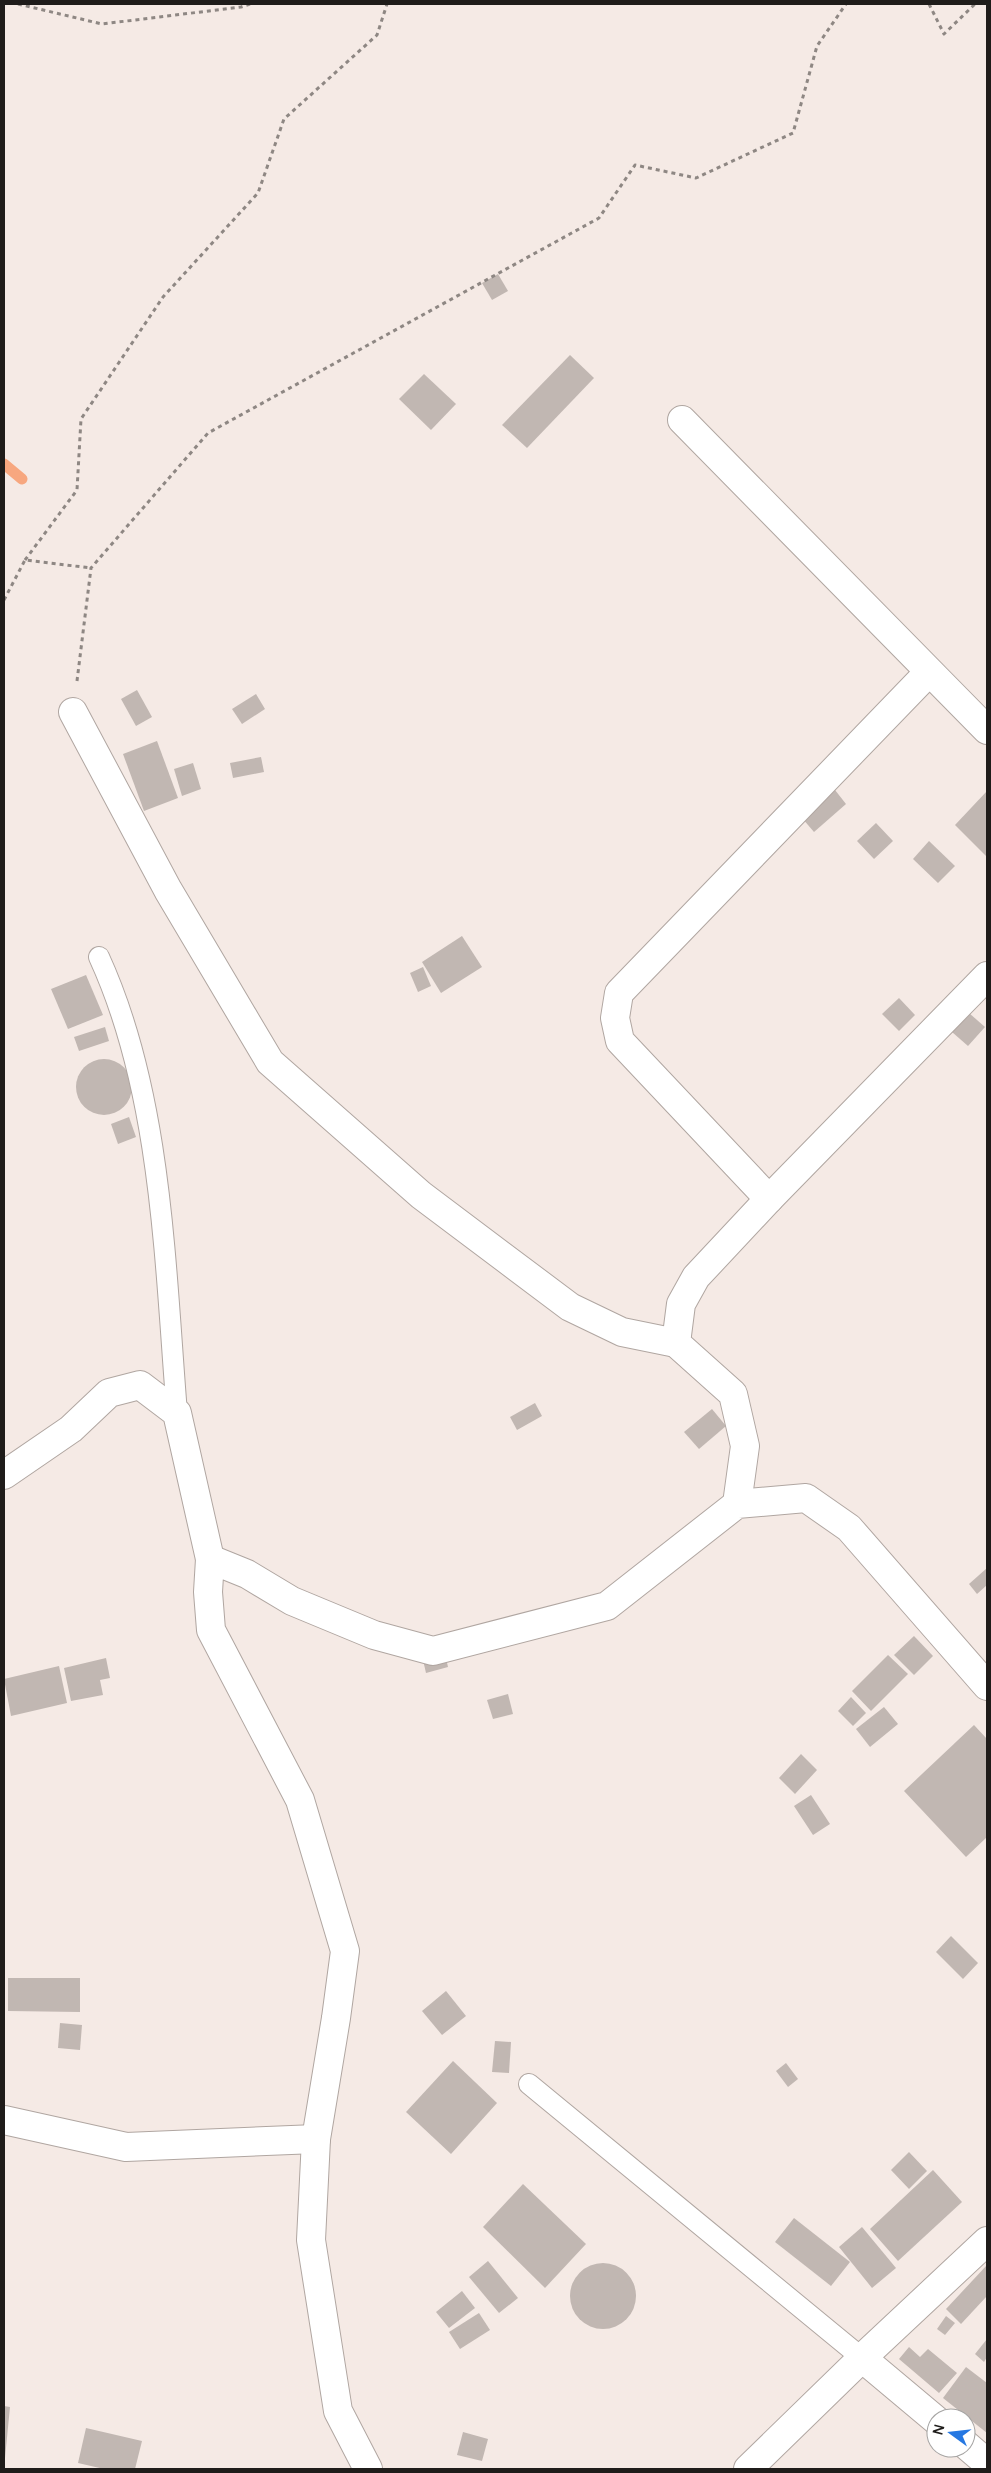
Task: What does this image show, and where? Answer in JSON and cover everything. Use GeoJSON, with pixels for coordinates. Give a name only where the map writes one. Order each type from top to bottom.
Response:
{"type":"FeatureCollection","features":[{"type":"Feature","properties":{"kind":"street"},"geometry":{"type":"LineString","coordinates":[[682,420],[987,730]]}},
{"type":"Feature","properties":{"kind":"street"},"geometry":{"type":"LineString","coordinates":[[769,1199],[620,1041],[615,1018],[619,993],[929,672]]}},
{"type":"Feature","properties":{"kind":"street"},"geometry":{"type":"LineString","coordinates":[[73,712],[168,890],[270,1062],[421,1195],[570,1307],[622,1332],[676,1343],[733,1394],[745,1446],[737,1504]]}},
{"type":"Feature","properties":{"kind":"street"},"geometry":{"type":"LineString","coordinates":[[676,1343],[681,1304],[696,1277],[769,1199],[987,976]]}},
{"type":"Feature","properties":{"kind":"street"},"geometry":{"type":"LineString","coordinates":[[4,1475],[70,1429],[109,1393],[140,1385],[177,1413],[210,1559],[208,1592],[211,1630],[300,1800],[345,1951],[316,2139],[310,2240],[338,2411],[368,2469]]}},
{"type":"Feature","properties":{"kind":"street"},"geometry":{"type":"LineString","coordinates":[[210,1559],[247,1574],[292,1601],[374,1634],[433,1651],[607,1606],[737,1504],[806,1498],[849,1528],[987,1686]]}},
{"type":"Feature","properties":{"kind":"street"},"geometry":{"type":"LineString","coordinates":[[4,2120],[126,2147],[316,2139]]}},
{"type":"Feature","properties":{"kind":"street"},"geometry":{"type":"LineString","coordinates":[[748,2469],[862,2358],[987,2241]]}},
{"type":"Feature","properties":{"kind":"street"},"geometry":{"type":"LineString","coordinates":[[862,2358],[926,2412]]}},
{"type":"Feature","properties":{"kind":"street"},"geometry":{"type":"LineString","coordinates":[[976,2454],[987,2463]]}},
{"type":"Feature","properties":{"kind":"lane"},"geometry":{"type":"LineString","coordinates":[[99,957],[114,992],[138,1075],[160,1207],[177,1413]]}},
{"type":"Feature","properties":{"kind":"lane"},"geometry":{"type":"LineString","coordinates":[[529,2084],[862,2358]]}},
{"type":"Feature","properties":{"kind":"path"},"geometry":{"type":"LineString","coordinates":[[18,4],[102,24],[241,7],[250,4]]}},
{"type":"Feature","properties":{"kind":"path"},"geometry":{"type":"LineString","coordinates":[[4,600],[25,560],[77,490],[81,419],[163,297],[258,193],[284,119],[378,35],[387,4]]}},
{"type":"Feature","properties":{"kind":"path"},"geometry":{"type":"LineString","coordinates":[[73,712],[91,568],[208,433],[600,218],[635,165],[696,178],[793,133],[817,46],[846,4]]}},
{"type":"Feature","properties":{"kind":"path"},"geometry":{"type":"LineString","coordinates":[[928,4],[944,34],[975,4]]}},
{"type":"Feature","properties":{"kind":"path"},"geometry":{"type":"LineString","coordinates":[[25,560],[91,568]]}},
{"type":"Feature","properties":{"kind":"building"},"geometry":{"type":"Polygon","coordinates":[[[498,274],[508,291],[492,300],[482,283],[498,274]]]}},
{"type":"Feature","properties":{"kind":"building"},"geometry":{"type":"Polygon","coordinates":[[[570,355],[594,378],[527,448],[502,425],[570,355]]]}},
{"type":"Feature","properties":{"kind":"building"},"geometry":{"type":"Polygon","coordinates":[[[424,374],[456,404],[431,430],[399,399],[424,374]]]}},
{"type":"Feature","properties":{"kind":"building"},"geometry":{"type":"Polygon","coordinates":[[[137,690],[152,717],[136,726],[121,699],[137,690]]]}},
{"type":"Feature","properties":{"kind":"building"},"geometry":{"type":"Polygon","coordinates":[[[256,694],[265,709],[242,724],[232,709],[256,694]]]}},
{"type":"Feature","properties":{"kind":"building"},"geometry":{"type":"Polygon","coordinates":[[[157,741],[178,798],[144,811],[123,754],[157,741]]]}},
{"type":"Feature","properties":{"kind":"building"},"geometry":{"type":"Polygon","coordinates":[[[261,757],[264,772],[233,778],[230,763],[261,757]]]}},
{"type":"Feature","properties":{"kind":"building"},"geometry":{"type":"Polygon","coordinates":[[[193,763],[201,789],[182,796],[174,769],[193,763]]]}},
{"type":"Feature","properties":{"kind":"building"},"geometry":{"type":"Polygon","coordinates":[[[835,790],[846,804],[814,832],[802,818],[835,790]]]}},
{"type":"Feature","properties":{"kind":"building"},"geometry":{"type":"Polygon","coordinates":[[[987,791],[987,857],[955,825],[987,791]]]}},
{"type":"Feature","properties":{"kind":"building"},"geometry":{"type":"Polygon","coordinates":[[[876,823],[893,841],[874,859],[857,841],[876,823]]]}},
{"type":"Feature","properties":{"kind":"building"},"geometry":{"type":"Polygon","coordinates":[[[929,841],[955,866],[938,883],[913,859],[929,841]]]}},
{"type":"Feature","properties":{"kind":"building"},"geometry":{"type":"Polygon","coordinates":[[[462,936],[482,967],[441,993],[422,962],[462,936]]]}},
{"type":"Feature","properties":{"kind":"building"},"geometry":{"type":"Polygon","coordinates":[[[423,967],[431,986],[418,992],[410,973],[423,967]]]}},
{"type":"Feature","properties":{"kind":"building"},"geometry":{"type":"Polygon","coordinates":[[[86,975],[103,1015],[68,1029],[51,989],[86,975]]]}},
{"type":"Feature","properties":{"kind":"building"},"geometry":{"type":"Polygon","coordinates":[[[899,998],[915,1015],[899,1031],[882,1014],[899,998]]]}},
{"type":"Feature","properties":{"kind":"building"},"geometry":{"type":"Polygon","coordinates":[[[969,1013],[985,1027],[968,1046],[952,1032],[969,1013]]]}},
{"type":"Feature","properties":{"kind":"building"},"geometry":{"type":"Polygon","coordinates":[[[105,1027],[109,1041],[79,1051],[74,1037],[105,1027]]]}},
{"type":"Feature","properties":{"kind":"building"},"geometry":{"type":"Polygon","coordinates":[[[104,1059],[115,1061],[124,1067],[130,1076],[132,1087],[130,1098],[124,1107],[115,1113],[104,1115],[93,1113],[84,1107],[78,1098],[76,1087],[78,1076],[84,1067],[93,1061],[104,1059]]]}},
{"type":"Feature","properties":{"kind":"building"},"geometry":{"type":"Polygon","coordinates":[[[129,1117],[136,1137],[118,1144],[111,1124],[129,1117]]]}},
{"type":"Feature","properties":{"kind":"building"},"geometry":{"type":"Polygon","coordinates":[[[535,1403],[542,1416],[517,1430],[510,1417],[535,1403]]]}},
{"type":"Feature","properties":{"kind":"building"},"geometry":{"type":"Polygon","coordinates":[[[712,1409],[726,1426],[699,1449],[684,1432],[712,1409]]]}},
{"type":"Feature","properties":{"kind":"building"},"geometry":{"type":"Polygon","coordinates":[[[987,1568],[987,1585],[977,1594],[969,1584],[987,1568]]]}},
{"type":"Feature","properties":{"kind":"building"},"geometry":{"type":"Polygon","coordinates":[[[914,1636],[933,1656],[914,1675],[894,1655],[914,1636]]]}},
{"type":"Feature","properties":{"kind":"building"},"geometry":{"type":"Polygon","coordinates":[[[445,1654],[448,1667],[426,1673],[423,1660],[445,1654]]]}},
{"type":"Feature","properties":{"kind":"building"},"geometry":{"type":"Polygon","coordinates":[[[888,1655],[908,1674],[871,1711],[852,1691],[888,1655]]]}},
{"type":"Feature","properties":{"kind":"building"},"geometry":{"type":"Polygon","coordinates":[[[106,1658],[110,1678],[100,1680],[103,1695],[71,1701],[64,1668],[106,1658]]]}},
{"type":"Feature","properties":{"kind":"building"},"geometry":{"type":"Polygon","coordinates":[[[59,1666],[67,1703],[11,1716],[4,1679],[59,1666]]]}},
{"type":"Feature","properties":{"kind":"building"},"geometry":{"type":"Polygon","coordinates":[[[508,1694],[513,1714],[493,1719],[487,1700],[508,1694]]]}},
{"type":"Feature","properties":{"kind":"building"},"geometry":{"type":"Polygon","coordinates":[[[851,1697],[866,1713],[853,1726],[838,1711],[851,1697]]]}},
{"type":"Feature","properties":{"kind":"building"},"geometry":{"type":"Polygon","coordinates":[[[884,1707],[898,1724],[870,1747],[856,1729],[884,1707]]]}},
{"type":"Feature","properties":{"kind":"building"},"geometry":{"type":"Polygon","coordinates":[[[974,1725],[987,1739],[987,1837],[966,1857],[904,1791],[974,1725]]]}},
{"type":"Feature","properties":{"kind":"building"},"geometry":{"type":"Polygon","coordinates":[[[801,1754],[817,1770],[795,1794],[779,1778],[801,1754]]]}},
{"type":"Feature","properties":{"kind":"building"},"geometry":{"type":"Polygon","coordinates":[[[811,1795],[830,1824],[813,1835],[794,1806],[811,1795]]]}},
{"type":"Feature","properties":{"kind":"building"},"geometry":{"type":"Polygon","coordinates":[[[951,1936],[978,1963],[963,1979],[936,1952],[951,1936]]]}},
{"type":"Feature","properties":{"kind":"building"},"geometry":{"type":"Polygon","coordinates":[[[8,1978],[80,1978],[80,2012],[8,2011],[8,1978]]]}},
{"type":"Feature","properties":{"kind":"building"},"geometry":{"type":"Polygon","coordinates":[[[446,1991],[466,2016],[442,2035],[422,2011],[446,1991]]]}},
{"type":"Feature","properties":{"kind":"building"},"geometry":{"type":"Polygon","coordinates":[[[60,2023],[82,2025],[80,2050],[58,2048],[60,2023]]]}},
{"type":"Feature","properties":{"kind":"building"},"geometry":{"type":"Polygon","coordinates":[[[495,2041],[511,2042],[509,2073],[492,2072],[495,2041]]]}},
{"type":"Feature","properties":{"kind":"building"},"geometry":{"type":"Polygon","coordinates":[[[453,2061],[497,2103],[451,2154],[406,2112],[453,2061]]]}},
{"type":"Feature","properties":{"kind":"building"},"geometry":{"type":"Polygon","coordinates":[[[786,2063],[798,2079],[788,2087],[776,2071],[786,2063]]]}},
{"type":"Feature","properties":{"kind":"building"},"geometry":{"type":"Polygon","coordinates":[[[909,2152],[927,2171],[909,2189],[891,2170],[909,2152]]]}},
{"type":"Feature","properties":{"kind":"building"},"geometry":{"type":"Polygon","coordinates":[[[933,2170],[962,2202],[898,2261],[870,2229],[933,2170]]]}},
{"type":"Feature","properties":{"kind":"building"},"geometry":{"type":"Polygon","coordinates":[[[523,2184],[586,2244],[545,2288],[483,2227],[523,2184]]]}},
{"type":"Feature","properties":{"kind":"building"},"geometry":{"type":"Polygon","coordinates":[[[794,2218],[850,2262],[831,2286],[775,2242],[794,2218]]]}},
{"type":"Feature","properties":{"kind":"building"},"geometry":{"type":"Polygon","coordinates":[[[862,2227],[896,2268],[872,2288],[839,2247],[862,2227]]]}},
{"type":"Feature","properties":{"kind":"building"},"geometry":{"type":"Polygon","coordinates":[[[488,2261],[518,2298],[499,2313],[469,2277],[488,2261]]]}},
{"type":"Feature","properties":{"kind":"building"},"geometry":{"type":"Polygon","coordinates":[[[596,2263],[610,2263],[622,2268],[631,2277],[636,2289],[634,2309],[627,2320],[610,2329],[596,2329],[584,2324],[575,2315],[570,2303],[570,2289],[575,2277],[584,2268],[596,2263]]]}},
{"type":"Feature","properties":{"kind":"building"},"geometry":{"type":"Polygon","coordinates":[[[987,2265],[987,2296],[961,2324],[946,2309],[987,2265]]]}},
{"type":"Feature","properties":{"kind":"building"},"geometry":{"type":"Polygon","coordinates":[[[462,2291],[475,2308],[449,2328],[436,2312],[462,2291]]]}},
{"type":"Feature","properties":{"kind":"building"},"geometry":{"type":"Polygon","coordinates":[[[479,2313],[490,2330],[460,2349],[449,2332],[479,2313]]]}},
{"type":"Feature","properties":{"kind":"building"},"geometry":{"type":"Polygon","coordinates":[[[946,2316],[955,2323],[945,2335],[937,2329],[946,2316]]]}},
{"type":"Feature","properties":{"kind":"building"},"geometry":{"type":"Polygon","coordinates":[[[987,2339],[987,2357],[984,2362],[975,2354],[987,2339]]]}},
{"type":"Feature","properties":{"kind":"building"},"geometry":{"type":"Polygon","coordinates":[[[909,2347],[920,2357],[928,2349],[957,2373],[939,2393],[899,2359],[909,2347]]]}},
{"type":"Feature","properties":{"kind":"building"},"geometry":{"type":"Polygon","coordinates":[[[966,2367],[987,2383],[987,2433],[976,2424],[976,2408],[956,2408],[943,2398],[966,2367]]]}},
{"type":"Feature","properties":{"kind":"building"},"geometry":{"type":"Polygon","coordinates":[[[4,2406],[10,2407],[5,2458],[4,2458],[4,2406]]]}},
{"type":"Feature","properties":{"kind":"building"},"geometry":{"type":"Polygon","coordinates":[[[86,2428],[142,2441],[135,2469],[104,2469],[78,2463],[86,2428]]]}},
{"type":"Feature","properties":{"kind":"building"},"geometry":{"type":"Polygon","coordinates":[[[463,2432],[488,2439],[482,2461],[457,2455],[463,2432]]]}},
{"type":"Feature","properties":{"kind":"waterway"},"geometry":{"type":"LineString","coordinates":[[4,464],[22,479]]}}]}
